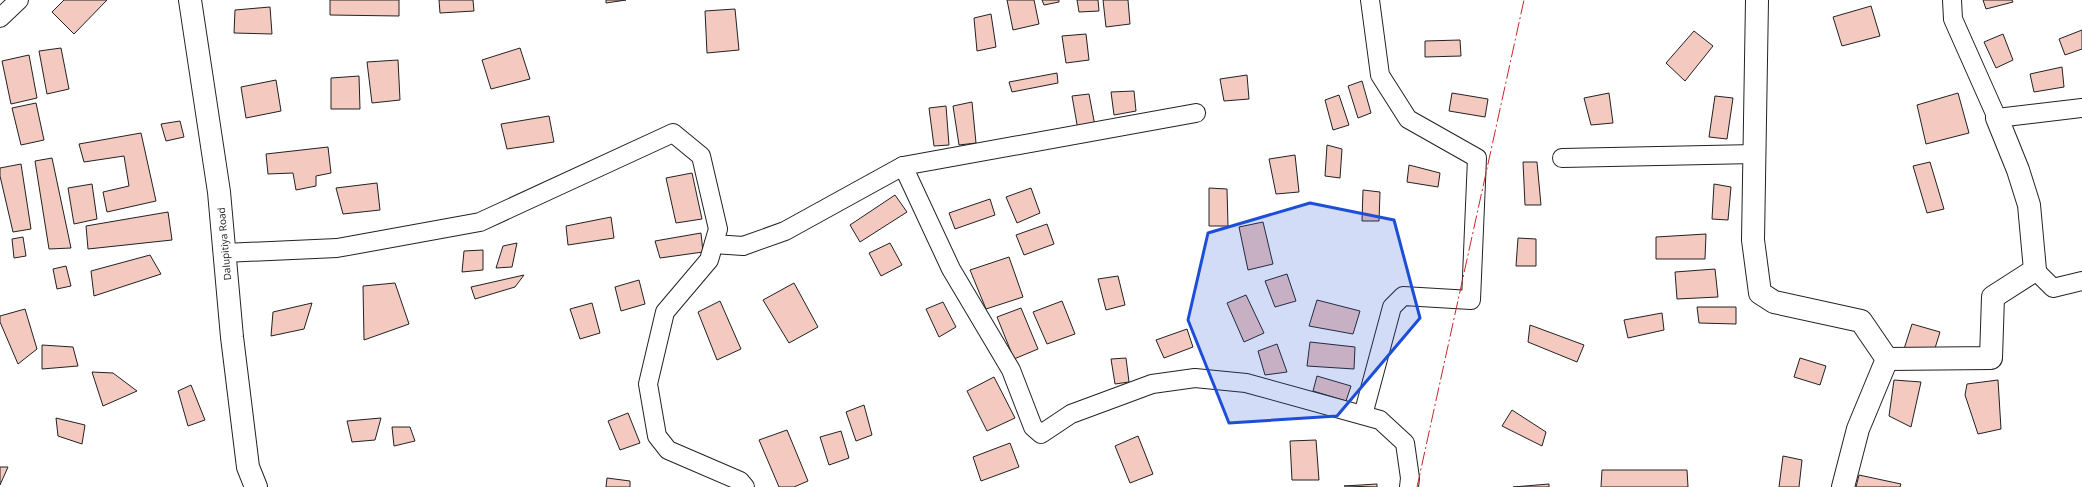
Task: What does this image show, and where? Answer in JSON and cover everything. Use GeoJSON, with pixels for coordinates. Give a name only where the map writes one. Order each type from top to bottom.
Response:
{"type":"FeatureCollection","features":[{"type":"Feature","properties":{"kind":"street"},"geometry":{"type":"LineString","coordinates":[[0,18],[19,0]]}},
{"type":"Feature","properties":{"kind":"street","name":"Dalupitiya Road"},"geometry":{"type":"LineString","coordinates":[[190,0],[219,192],[232,337],[248,467],[256,487]]}},
{"type":"Feature","properties":{"kind":"street"},"geometry":{"type":"LineString","coordinates":[[1363,415],[1392,306],[1403,296],[1471,300],[1477,158],[1408,119],[1380,75],[1370,0]]}},
{"type":"Feature","properties":{"kind":"street"},"geometry":{"type":"LineString","coordinates":[[1757,0],[1753,240],[1760,293],[1774,302],[1862,321],[1887,359]]}},
{"type":"Feature","properties":{"kind":"street"},"geometry":{"type":"LineString","coordinates":[[1952,0],[1953,19],[1997,118],[2018,170],[2029,205],[2035,270],[2053,288],[2082,282]]}},
{"type":"Feature","properties":{"kind":"street"},"geometry":{"type":"LineString","coordinates":[[1997,118],[2082,108]]}},
{"type":"Feature","properties":{"kind":"street"},"geometry":{"type":"LineString","coordinates":[[714,244],[743,246],[785,231],[903,166],[1196,113]]}},
{"type":"Feature","properties":{"kind":"street"},"geometry":{"type":"LineString","coordinates":[[224,253],[337,248],[480,222],[673,133],[701,156],[718,229],[709,260],[665,312],[648,384],[657,436],[668,450],[740,481],[745,487]]}},
{"type":"Feature","properties":{"kind":"street"},"geometry":{"type":"LineString","coordinates":[[1562,158],[1755,154]]}},
{"type":"Feature","properties":{"kind":"street"},"geometry":{"type":"LineString","coordinates":[[903,166],[951,269],[1011,370],[1033,427],[1041,434],[1071,414],[1152,384],[1195,378],[1246,383],[1380,420],[1405,443],[1410,478],[1409,487]]}},
{"type":"Feature","properties":{"kind":"street"},"geometry":{"type":"LineString","coordinates":[[1887,359],[1991,358],[1993,297],[2035,270]]}},
{"type":"Feature","properties":{"kind":"street"},"geometry":{"type":"LineString","coordinates":[[1843,487],[1858,429],[1887,359]]}},
{"type":"Feature","properties":{"kind":"highlighted area"},"geometry":{"type":"Polygon","coordinates":[[[1310,203],[1394,220],[1420,318],[1337,416],[1229,423],[1188,320],[1208,233],[1310,203]]]}},
{"type":"Feature","properties":{"kind":"building"},"geometry":{"type":"Polygon","coordinates":[[[64,0],[107,0],[74,34],[52,12],[64,0]]]}},
{"type":"Feature","properties":{"kind":"building"},"geometry":{"type":"Polygon","coordinates":[[[330,0],[399,0],[399,16],[330,15],[330,0]]]}},
{"type":"Feature","properties":{"kind":"building"},"geometry":{"type":"Polygon","coordinates":[[[439,0],[473,0],[474,11],[440,13],[439,0]]]}},
{"type":"Feature","properties":{"kind":"building"},"geometry":{"type":"Polygon","coordinates":[[[606,0],[626,0],[606,3],[606,0]]]}},
{"type":"Feature","properties":{"kind":"building"},"geometry":{"type":"Polygon","coordinates":[[[1007,0],[1034,0],[1039,24],[1013,30],[1007,0]]]}},
{"type":"Feature","properties":{"kind":"building"},"geometry":{"type":"Polygon","coordinates":[[[1042,0],[1059,0],[1059,2],[1044,5],[1042,0]]]}},
{"type":"Feature","properties":{"kind":"building"},"geometry":{"type":"Polygon","coordinates":[[[1077,0],[1098,0],[1099,11],[1079,12],[1077,0]]]}},
{"type":"Feature","properties":{"kind":"building"},"geometry":{"type":"Polygon","coordinates":[[[1103,0],[1128,0],[1130,24],[1106,27],[1103,0]]]}},
{"type":"Feature","properties":{"kind":"building"},"geometry":{"type":"Polygon","coordinates":[[[1983,0],[2012,0],[2013,2],[1986,9],[1983,0]]]}},
{"type":"Feature","properties":{"kind":"building"},"geometry":{"type":"Polygon","coordinates":[[[1871,6],[1880,36],[1842,46],[1833,17],[1871,6]]]}},
{"type":"Feature","properties":{"kind":"building"},"geometry":{"type":"Polygon","coordinates":[[[270,7],[272,34],[234,33],[235,10],[270,7]]]}},
{"type":"Feature","properties":{"kind":"building"},"geometry":{"type":"Polygon","coordinates":[[[735,9],[739,50],[707,53],[705,11],[735,9]]]}},
{"type":"Feature","properties":{"kind":"building"},"geometry":{"type":"Polygon","coordinates":[[[991,14],[996,47],[977,51],[974,18],[991,14]]]}},
{"type":"Feature","properties":{"kind":"building"},"geometry":{"type":"Polygon","coordinates":[[[2082,30],[2082,49],[2065,55],[2059,39],[2082,30]]]}},
{"type":"Feature","properties":{"kind":"building"},"geometry":{"type":"Polygon","coordinates":[[[1694,31],[1713,46],[1685,81],[1666,63],[1694,31]]]}},
{"type":"Feature","properties":{"kind":"building"},"geometry":{"type":"Polygon","coordinates":[[[1086,34],[1089,60],[1066,63],[1062,36],[1086,34]]]}},
{"type":"Feature","properties":{"kind":"building"},"geometry":{"type":"Polygon","coordinates":[[[2003,34],[2013,60],[1996,68],[1984,42],[2003,34]]]}},
{"type":"Feature","properties":{"kind":"building"},"geometry":{"type":"Polygon","coordinates":[[[1460,40],[1461,56],[1425,57],[1425,41],[1460,40]]]}},
{"type":"Feature","properties":{"kind":"building"},"geometry":{"type":"Polygon","coordinates":[[[61,48],[69,89],[47,94],[39,51],[61,48]]]}},
{"type":"Feature","properties":{"kind":"building"},"geometry":{"type":"Polygon","coordinates":[[[520,48],[530,79],[491,89],[482,60],[520,48]]]}},
{"type":"Feature","properties":{"kind":"building"},"geometry":{"type":"Polygon","coordinates":[[[29,55],[37,98],[11,104],[2,61],[29,55]]]}},
{"type":"Feature","properties":{"kind":"building"},"geometry":{"type":"Polygon","coordinates":[[[398,60],[400,100],[372,103],[367,62],[398,60]]]}},
{"type":"Feature","properties":{"kind":"building"},"geometry":{"type":"Polygon","coordinates":[[[2062,67],[2064,87],[2034,92],[2030,74],[2062,67]]]}},
{"type":"Feature","properties":{"kind":"building"},"geometry":{"type":"Polygon","coordinates":[[[1057,73],[1058,83],[1012,92],[1009,82],[1057,73]]]}},
{"type":"Feature","properties":{"kind":"building"},"geometry":{"type":"Polygon","coordinates":[[[1247,75],[1249,99],[1224,101],[1220,79],[1247,75]]]}},
{"type":"Feature","properties":{"kind":"building"},"geometry":{"type":"Polygon","coordinates":[[[359,76],[360,109],[331,109],[331,78],[359,76]]]}},
{"type":"Feature","properties":{"kind":"building"},"geometry":{"type":"Polygon","coordinates":[[[276,80],[281,111],[246,118],[241,87],[276,80]]]}},
{"type":"Feature","properties":{"kind":"building"},"geometry":{"type":"Polygon","coordinates":[[[1362,81],[1371,113],[1358,118],[1348,86],[1362,81]]]}},
{"type":"Feature","properties":{"kind":"building"},"geometry":{"type":"Polygon","coordinates":[[[1134,91],[1136,111],[1114,115],[1111,92],[1134,91]]]}},
{"type":"Feature","properties":{"kind":"building"},"geometry":{"type":"Polygon","coordinates":[[[1452,93],[1488,99],[1485,117],[1449,111],[1452,93]]]}},
{"type":"Feature","properties":{"kind":"building"},"geometry":{"type":"Polygon","coordinates":[[[1609,93],[1613,123],[1591,125],[1584,98],[1609,93]]]}},
{"type":"Feature","properties":{"kind":"building"},"geometry":{"type":"Polygon","coordinates":[[[1958,93],[1969,133],[1926,144],[1917,105],[1958,93]]]}},
{"type":"Feature","properties":{"kind":"building"},"geometry":{"type":"Polygon","coordinates":[[[1089,94],[1095,126],[1078,130],[1072,96],[1089,94]]]}},
{"type":"Feature","properties":{"kind":"building"},"geometry":{"type":"Polygon","coordinates":[[[1339,95],[1349,125],[1333,130],[1325,100],[1339,95]]]}},
{"type":"Feature","properties":{"kind":"building"},"geometry":{"type":"Polygon","coordinates":[[[1715,96],[1733,98],[1727,139],[1709,137],[1715,96]]]}},
{"type":"Feature","properties":{"kind":"building"},"geometry":{"type":"Polygon","coordinates":[[[972,102],[976,143],[959,145],[953,106],[972,102]]]}},
{"type":"Feature","properties":{"kind":"building"},"geometry":{"type":"Polygon","coordinates":[[[36,103],[44,140],[21,145],[12,108],[36,103]]]}},
{"type":"Feature","properties":{"kind":"building"},"geometry":{"type":"Polygon","coordinates":[[[946,106],[949,145],[934,146],[929,108],[946,106]]]}},
{"type":"Feature","properties":{"kind":"building"},"geometry":{"type":"Polygon","coordinates":[[[549,116],[554,142],[507,149],[501,124],[549,116]]]}},
{"type":"Feature","properties":{"kind":"building"},"geometry":{"type":"Polygon","coordinates":[[[180,121],[184,137],[166,141],[161,124],[180,121]]]}},
{"type":"Feature","properties":{"kind":"building"},"geometry":{"type":"Polygon","coordinates":[[[141,133],[156,201],[107,212],[103,192],[129,186],[124,156],[84,162],[79,144],[141,133]]]}},
{"type":"Feature","properties":{"kind":"building"},"geometry":{"type":"Polygon","coordinates":[[[1327,145],[1342,149],[1340,178],[1325,176],[1327,145]]]}},
{"type":"Feature","properties":{"kind":"building"},"geometry":{"type":"Polygon","coordinates":[[[328,147],[331,173],[316,176],[316,186],[296,190],[293,173],[268,174],[266,154],[328,147]]]}},
{"type":"Feature","properties":{"kind":"building"},"geometry":{"type":"Polygon","coordinates":[[[1295,155],[1299,192],[1276,194],[1269,159],[1295,155]]]}},
{"type":"Feature","properties":{"kind":"building"},"geometry":{"type":"Polygon","coordinates":[[[52,158],[71,248],[49,249],[35,161],[52,158]]]}},
{"type":"Feature","properties":{"kind":"building"},"geometry":{"type":"Polygon","coordinates":[[[1523,162],[1537,162],[1541,205],[1525,205],[1523,162]]]}},
{"type":"Feature","properties":{"kind":"building"},"geometry":{"type":"Polygon","coordinates":[[[1930,162],[1944,209],[1927,213],[1913,166],[1930,162]]]}},
{"type":"Feature","properties":{"kind":"building"},"geometry":{"type":"Polygon","coordinates":[[[21,164],[31,229],[13,232],[0,176],[0,168],[21,164]]]}},
{"type":"Feature","properties":{"kind":"building"},"geometry":{"type":"Polygon","coordinates":[[[1409,165],[1440,173],[1438,187],[1407,182],[1409,165]]]}},
{"type":"Feature","properties":{"kind":"building"},"geometry":{"type":"Polygon","coordinates":[[[692,173],[702,219],[676,223],[666,178],[692,173]]]}},
{"type":"Feature","properties":{"kind":"building"},"geometry":{"type":"Polygon","coordinates":[[[377,183],[380,210],[343,214],[336,188],[377,183]]]}},
{"type":"Feature","properties":{"kind":"building"},"geometry":{"type":"Polygon","coordinates":[[[92,184],[97,219],[74,224],[68,188],[92,184]]]}},
{"type":"Feature","properties":{"kind":"building"},"geometry":{"type":"Polygon","coordinates":[[[1714,184],[1731,187],[1728,220],[1712,219],[1714,184]]]}},
{"type":"Feature","properties":{"kind":"building"},"geometry":{"type":"Polygon","coordinates":[[[1031,188],[1040,213],[1017,223],[1006,197],[1031,188]]]}},
{"type":"Feature","properties":{"kind":"building"},"geometry":{"type":"Polygon","coordinates":[[[1209,188],[1227,189],[1228,226],[1209,226],[1209,188]]]}},
{"type":"Feature","properties":{"kind":"building"},"geometry":{"type":"Polygon","coordinates":[[[1363,190],[1380,192],[1379,221],[1362,221],[1363,190]]]}},
{"type":"Feature","properties":{"kind":"building"},"geometry":{"type":"Polygon","coordinates":[[[895,195],[907,212],[860,242],[850,225],[895,195]]]}},
{"type":"Feature","properties":{"kind":"building"},"geometry":{"type":"Polygon","coordinates":[[[990,199],[995,215],[955,229],[949,213],[990,199]]]}},
{"type":"Feature","properties":{"kind":"building"},"geometry":{"type":"Polygon","coordinates":[[[168,212],[172,240],[88,249],[86,226],[168,212]]]}},
{"type":"Feature","properties":{"kind":"building"},"geometry":{"type":"Polygon","coordinates":[[[611,217],[614,238],[568,245],[566,226],[611,217]]]}},
{"type":"Feature","properties":{"kind":"building"},"geometry":{"type":"Polygon","coordinates":[[[1263,222],[1273,264],[1248,270],[1239,227],[1263,222]]]}},
{"type":"Feature","properties":{"kind":"building"},"geometry":{"type":"Polygon","coordinates":[[[1047,224],[1054,244],[1024,255],[1016,235],[1047,224]]]}},
{"type":"Feature","properties":{"kind":"building"},"geometry":{"type":"Polygon","coordinates":[[[701,233],[703,252],[660,258],[655,241],[701,233]]]}},
{"type":"Feature","properties":{"kind":"building"},"geometry":{"type":"Polygon","coordinates":[[[1706,234],[1705,259],[1656,259],[1656,237],[1706,234]]]}},
{"type":"Feature","properties":{"kind":"building"},"geometry":{"type":"Polygon","coordinates":[[[23,237],[26,256],[14,258],[12,239],[23,237]]]}},
{"type":"Feature","properties":{"kind":"building"},"geometry":{"type":"Polygon","coordinates":[[[1518,238],[1536,239],[1536,266],[1516,266],[1518,238]]]}},
{"type":"Feature","properties":{"kind":"building"},"geometry":{"type":"Polygon","coordinates":[[[517,243],[512,267],[496,268],[503,246],[517,243]]]}},
{"type":"Feature","properties":{"kind":"building"},"geometry":{"type":"Polygon","coordinates":[[[890,243],[902,265],[881,276],[869,253],[890,243]]]}},
{"type":"Feature","properties":{"kind":"building"},"geometry":{"type":"Polygon","coordinates":[[[483,250],[483,270],[462,272],[464,251],[483,250]]]}},
{"type":"Feature","properties":{"kind":"building"},"geometry":{"type":"Polygon","coordinates":[[[150,255],[161,274],[94,296],[91,271],[150,255]]]}},
{"type":"Feature","properties":{"kind":"building"},"geometry":{"type":"Polygon","coordinates":[[[1009,257],[1023,297],[986,309],[970,270],[1009,257]]]}},
{"type":"Feature","properties":{"kind":"building"},"geometry":{"type":"Polygon","coordinates":[[[66,266],[71,286],[57,289],[53,269],[66,266]]]}},
{"type":"Feature","properties":{"kind":"building"},"geometry":{"type":"Polygon","coordinates":[[[1715,269],[1718,297],[1677,299],[1675,272],[1715,269]]]}},
{"type":"Feature","properties":{"kind":"building"},"geometry":{"type":"Polygon","coordinates":[[[1287,274],[1296,301],[1275,307],[1265,281],[1287,274]]]}},
{"type":"Feature","properties":{"kind":"building"},"geometry":{"type":"Polygon","coordinates":[[[524,275],[515,287],[475,299],[471,287],[524,275]]]}},
{"type":"Feature","properties":{"kind":"building"},"geometry":{"type":"Polygon","coordinates":[[[1118,276],[1125,305],[1106,310],[1098,279],[1118,276]]]}},
{"type":"Feature","properties":{"kind":"building"},"geometry":{"type":"Polygon","coordinates":[[[639,280],[645,304],[621,311],[615,287],[639,280]]]}},
{"type":"Feature","properties":{"kind":"building"},"geometry":{"type":"Polygon","coordinates":[[[395,283],[409,324],[364,340],[363,286],[395,283]]]}},
{"type":"Feature","properties":{"kind":"building"},"geometry":{"type":"Polygon","coordinates":[[[794,283],[818,327],[789,343],[763,300],[794,283]]]}},
{"type":"Feature","properties":{"kind":"building"},"geometry":{"type":"Polygon","coordinates":[[[1246,295],[1264,333],[1244,342],[1227,303],[1246,295]]]}},
{"type":"Feature","properties":{"kind":"building"},"geometry":{"type":"Polygon","coordinates":[[[1317,300],[1360,311],[1353,334],[1309,326],[1317,300]]]}},
{"type":"Feature","properties":{"kind":"building"},"geometry":{"type":"Polygon","coordinates":[[[720,301],[741,349],[717,360],[698,312],[720,301]]]}},
{"type":"Feature","properties":{"kind":"building"},"geometry":{"type":"Polygon","coordinates":[[[1062,301],[1075,334],[1047,344],[1033,312],[1062,301]]]}},
{"type":"Feature","properties":{"kind":"building"},"geometry":{"type":"Polygon","coordinates":[[[943,302],[956,327],[939,337],[926,309],[943,302]]]}},
{"type":"Feature","properties":{"kind":"building"},"geometry":{"type":"Polygon","coordinates":[[[312,303],[304,329],[271,336],[273,312],[312,303]]]}},
{"type":"Feature","properties":{"kind":"building"},"geometry":{"type":"Polygon","coordinates":[[[592,303],[600,333],[580,339],[570,309],[592,303]]]}},
{"type":"Feature","properties":{"kind":"building"},"geometry":{"type":"Polygon","coordinates":[[[1697,307],[1736,307],[1736,324],[1699,323],[1697,307]]]}},
{"type":"Feature","properties":{"kind":"building"},"geometry":{"type":"Polygon","coordinates":[[[1021,308],[1038,349],[1014,359],[997,317],[1021,308]]]}},
{"type":"Feature","properties":{"kind":"building"},"geometry":{"type":"Polygon","coordinates":[[[25,309],[37,349],[18,364],[0,322],[0,316],[25,309]]]}},
{"type":"Feature","properties":{"kind":"building"},"geometry":{"type":"Polygon","coordinates":[[[1662,313],[1664,330],[1628,338],[1624,320],[1662,313]]]}},
{"type":"Feature","properties":{"kind":"building"},"geometry":{"type":"Polygon","coordinates":[[[1912,324],[1940,332],[1932,358],[1904,349],[1912,324]]]}},
{"type":"Feature","properties":{"kind":"building"},"geometry":{"type":"Polygon","coordinates":[[[1530,325],[1584,345],[1577,362],[1528,342],[1530,325]]]}},
{"type":"Feature","properties":{"kind":"building"},"geometry":{"type":"Polygon","coordinates":[[[1187,329],[1193,347],[1164,358],[1156,340],[1187,329]]]}},
{"type":"Feature","properties":{"kind":"building"},"geometry":{"type":"Polygon","coordinates":[[[1310,342],[1355,347],[1354,369],[1307,366],[1310,342]]]}},
{"type":"Feature","properties":{"kind":"building"},"geometry":{"type":"Polygon","coordinates":[[[1277,344],[1287,372],[1265,375],[1258,351],[1277,344]]]}},
{"type":"Feature","properties":{"kind":"building"},"geometry":{"type":"Polygon","coordinates":[[[42,345],[73,347],[78,366],[42,369],[42,345]]]}},
{"type":"Feature","properties":{"kind":"building"},"geometry":{"type":"Polygon","coordinates":[[[1126,358],[1129,382],[1115,384],[1111,359],[1126,358]]]}},
{"type":"Feature","properties":{"kind":"building"},"geometry":{"type":"Polygon","coordinates":[[[1800,358],[1826,366],[1820,385],[1794,377],[1800,358]]]}},
{"type":"Feature","properties":{"kind":"building"},"geometry":{"type":"Polygon","coordinates":[[[92,372],[113,373],[137,391],[103,406],[92,372]]]}},
{"type":"Feature","properties":{"kind":"building"},"geometry":{"type":"Polygon","coordinates":[[[1317,376],[1351,386],[1346,401],[1313,391],[1317,376]]]}},
{"type":"Feature","properties":{"kind":"building"},"geometry":{"type":"Polygon","coordinates":[[[994,377],[1015,418],[987,431],[967,391],[994,377]]]}},
{"type":"Feature","properties":{"kind":"building"},"geometry":{"type":"Polygon","coordinates":[[[1894,380],[1921,382],[1911,427],[1889,416],[1894,380]]]}},
{"type":"Feature","properties":{"kind":"building"},"geometry":{"type":"Polygon","coordinates":[[[1998,380],[2001,429],[1978,434],[1965,395],[1967,384],[1998,380]]]}},
{"type":"Feature","properties":{"kind":"building"},"geometry":{"type":"Polygon","coordinates":[[[191,385],[205,420],[188,426],[178,391],[191,385]]]}},
{"type":"Feature","properties":{"kind":"building"},"geometry":{"type":"Polygon","coordinates":[[[864,405],[872,435],[856,441],[846,412],[864,405]]]}},
{"type":"Feature","properties":{"kind":"building"},"geometry":{"type":"Polygon","coordinates":[[[1512,410],[1546,432],[1542,446],[1502,426],[1512,410]]]}},
{"type":"Feature","properties":{"kind":"building"},"geometry":{"type":"Polygon","coordinates":[[[628,413],[640,443],[620,450],[608,421],[628,413]]]}},
{"type":"Feature","properties":{"kind":"building"},"geometry":{"type":"Polygon","coordinates":[[[56,418],[85,425],[82,444],[58,436],[56,418]]]}},
{"type":"Feature","properties":{"kind":"building"},"geometry":{"type":"Polygon","coordinates":[[[381,418],[375,440],[352,442],[347,421],[381,418]]]}},
{"type":"Feature","properties":{"kind":"building"},"geometry":{"type":"Polygon","coordinates":[[[392,427],[410,427],[415,441],[394,446],[392,427]]]}},
{"type":"Feature","properties":{"kind":"building"},"geometry":{"type":"Polygon","coordinates":[[[787,430],[808,481],[794,487],[779,487],[759,440],[787,430]]]}},
{"type":"Feature","properties":{"kind":"building"},"geometry":{"type":"Polygon","coordinates":[[[841,431],[849,458],[829,465],[820,437],[841,431]]]}},
{"type":"Feature","properties":{"kind":"building"},"geometry":{"type":"Polygon","coordinates":[[[1138,436],[1153,474],[1130,483],[1115,446],[1138,436]]]}},
{"type":"Feature","properties":{"kind":"building"},"geometry":{"type":"Polygon","coordinates":[[[1316,440],[1319,480],[1292,480],[1290,441],[1316,440]]]}},
{"type":"Feature","properties":{"kind":"building"},"geometry":{"type":"Polygon","coordinates":[[[1010,443],[1019,467],[981,481],[973,457],[1010,443]]]}},
{"type":"Feature","properties":{"kind":"building"},"geometry":{"type":"Polygon","coordinates":[[[1783,456],[1802,460],[1799,487],[1779,487],[1783,456]]]}},
{"type":"Feature","properties":{"kind":"building"},"geometry":{"type":"Polygon","coordinates":[[[0,467],[8,467],[0,485],[0,467]]]}},
{"type":"Feature","properties":{"kind":"building"},"geometry":{"type":"Polygon","coordinates":[[[1602,470],[1687,470],[1688,487],[1601,487],[1602,470]]]}},
{"type":"Feature","properties":{"kind":"building"},"geometry":{"type":"Polygon","coordinates":[[[1859,475],[1901,484],[1900,487],[1856,487],[1859,475]]]}},
{"type":"Feature","properties":{"kind":"building"},"geometry":{"type":"Polygon","coordinates":[[[607,478],[630,481],[630,487],[606,487],[607,478]]]}},
{"type":"Feature","properties":{"kind":"building"},"geometry":{"type":"Polygon","coordinates":[[[1377,484],[1377,487],[1344,486],[1377,484]]]}},
{"type":"Feature","properties":{"kind":"building"},"geometry":{"type":"Polygon","coordinates":[[[1549,484],[1549,487],[1513,487],[1549,484]]]}},
{"type":"Feature","properties":{"kind":"power"},"geometry":{"type":"LineString","coordinates":[[1417,487],[1524,0]]}}]}
